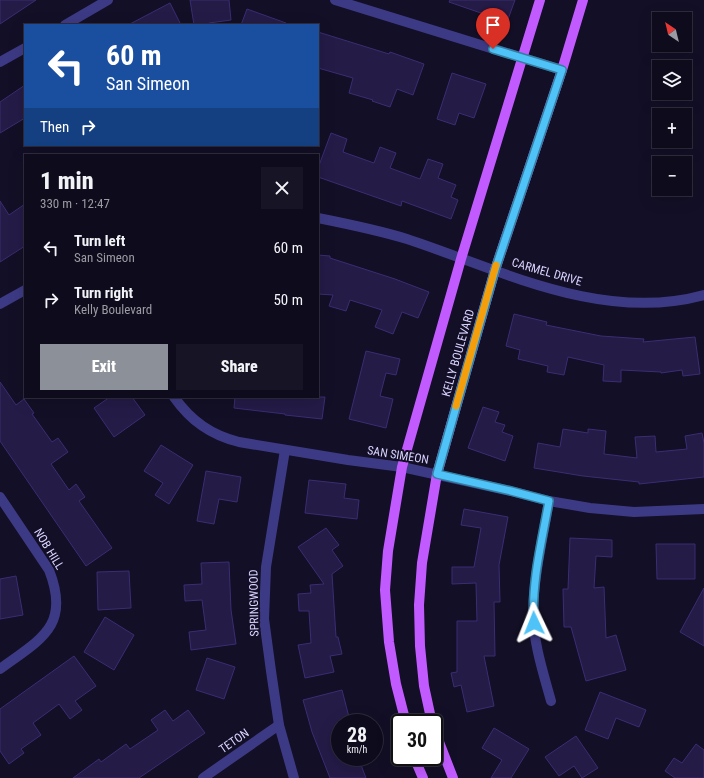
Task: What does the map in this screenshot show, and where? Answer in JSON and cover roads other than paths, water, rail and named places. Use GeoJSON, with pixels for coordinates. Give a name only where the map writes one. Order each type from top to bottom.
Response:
{"type":"FeatureCollection","features":[{"type":"Feature","properties":{"kind":"main road","name":"KELLY BOULEVARD"},"geometry":{"type":"LineString","coordinates":[[404,714],[396,684],[389,642],[385,590],[388,551],[402,467],[461,258],[540,0]]}},
{"type":"Feature","properties":{"kind":"main road","name":"KELLY BOULEVARD"},"geometry":{"type":"LineString","coordinates":[[430,714],[424,686],[418,605],[422,563],[437,474],[495,270],[562,70],[583,0]]}},
{"type":"Feature","properties":{"kind":"main road"},"geometry":{"type":"LineString","coordinates":[[443,752],[453,778]]}},
{"type":"Feature","properties":{"kind":"main road"},"geometry":{"type":"LineString","coordinates":[[418,766],[423,778]]}},
{"type":"Feature","properties":{"kind":"street"},"geometry":{"type":"LineString","coordinates":[[67,24],[108,0]]}},
{"type":"Feature","properties":{"kind":"street"},"geometry":{"type":"LineString","coordinates":[[334,0],[562,70]]}},
{"type":"Feature","properties":{"kind":"street"},"geometry":{"type":"LineString","coordinates":[[0,62],[24,49]]}},
{"type":"Feature","properties":{"kind":"street","name":"CARMEL DRIVE"},"geometry":{"type":"LineString","coordinates":[[319,218],[362,227],[406,239],[539,285],[589,297],[639,304],[688,300],[704,296]]}},
{"type":"Feature","properties":{"kind":"street"},"geometry":{"type":"LineString","coordinates":[[0,304],[24,291]]}},
{"type":"Feature","properties":{"kind":"street","name":"SAN SIMEON"},"geometry":{"type":"LineString","coordinates":[[175,398],[189,415],[206,429],[224,438],[285,450],[402,467],[549,501],[590,508],[634,512],[704,509]]}},
{"type":"Feature","properties":{"kind":"street","name":"SPRINGWOOD"},"geometry":{"type":"LineString","coordinates":[[285,450],[266,567],[264,619],[279,725],[294,778]]}},
{"type":"Feature","properties":{"kind":"street","name":"NOB HILL"},"geometry":{"type":"LineString","coordinates":[[0,497],[49,570],[54,584],[57,607],[53,622],[45,635],[0,669]]}},
{"type":"Feature","properties":{"kind":"street"},"geometry":{"type":"LineString","coordinates":[[549,501],[535,578],[533,612],[537,647],[551,701]]}},
{"type":"Feature","properties":{"kind":"street","name":"TETON"},"geometry":{"type":"LineString","coordinates":[[203,778],[279,725]]}}]}
